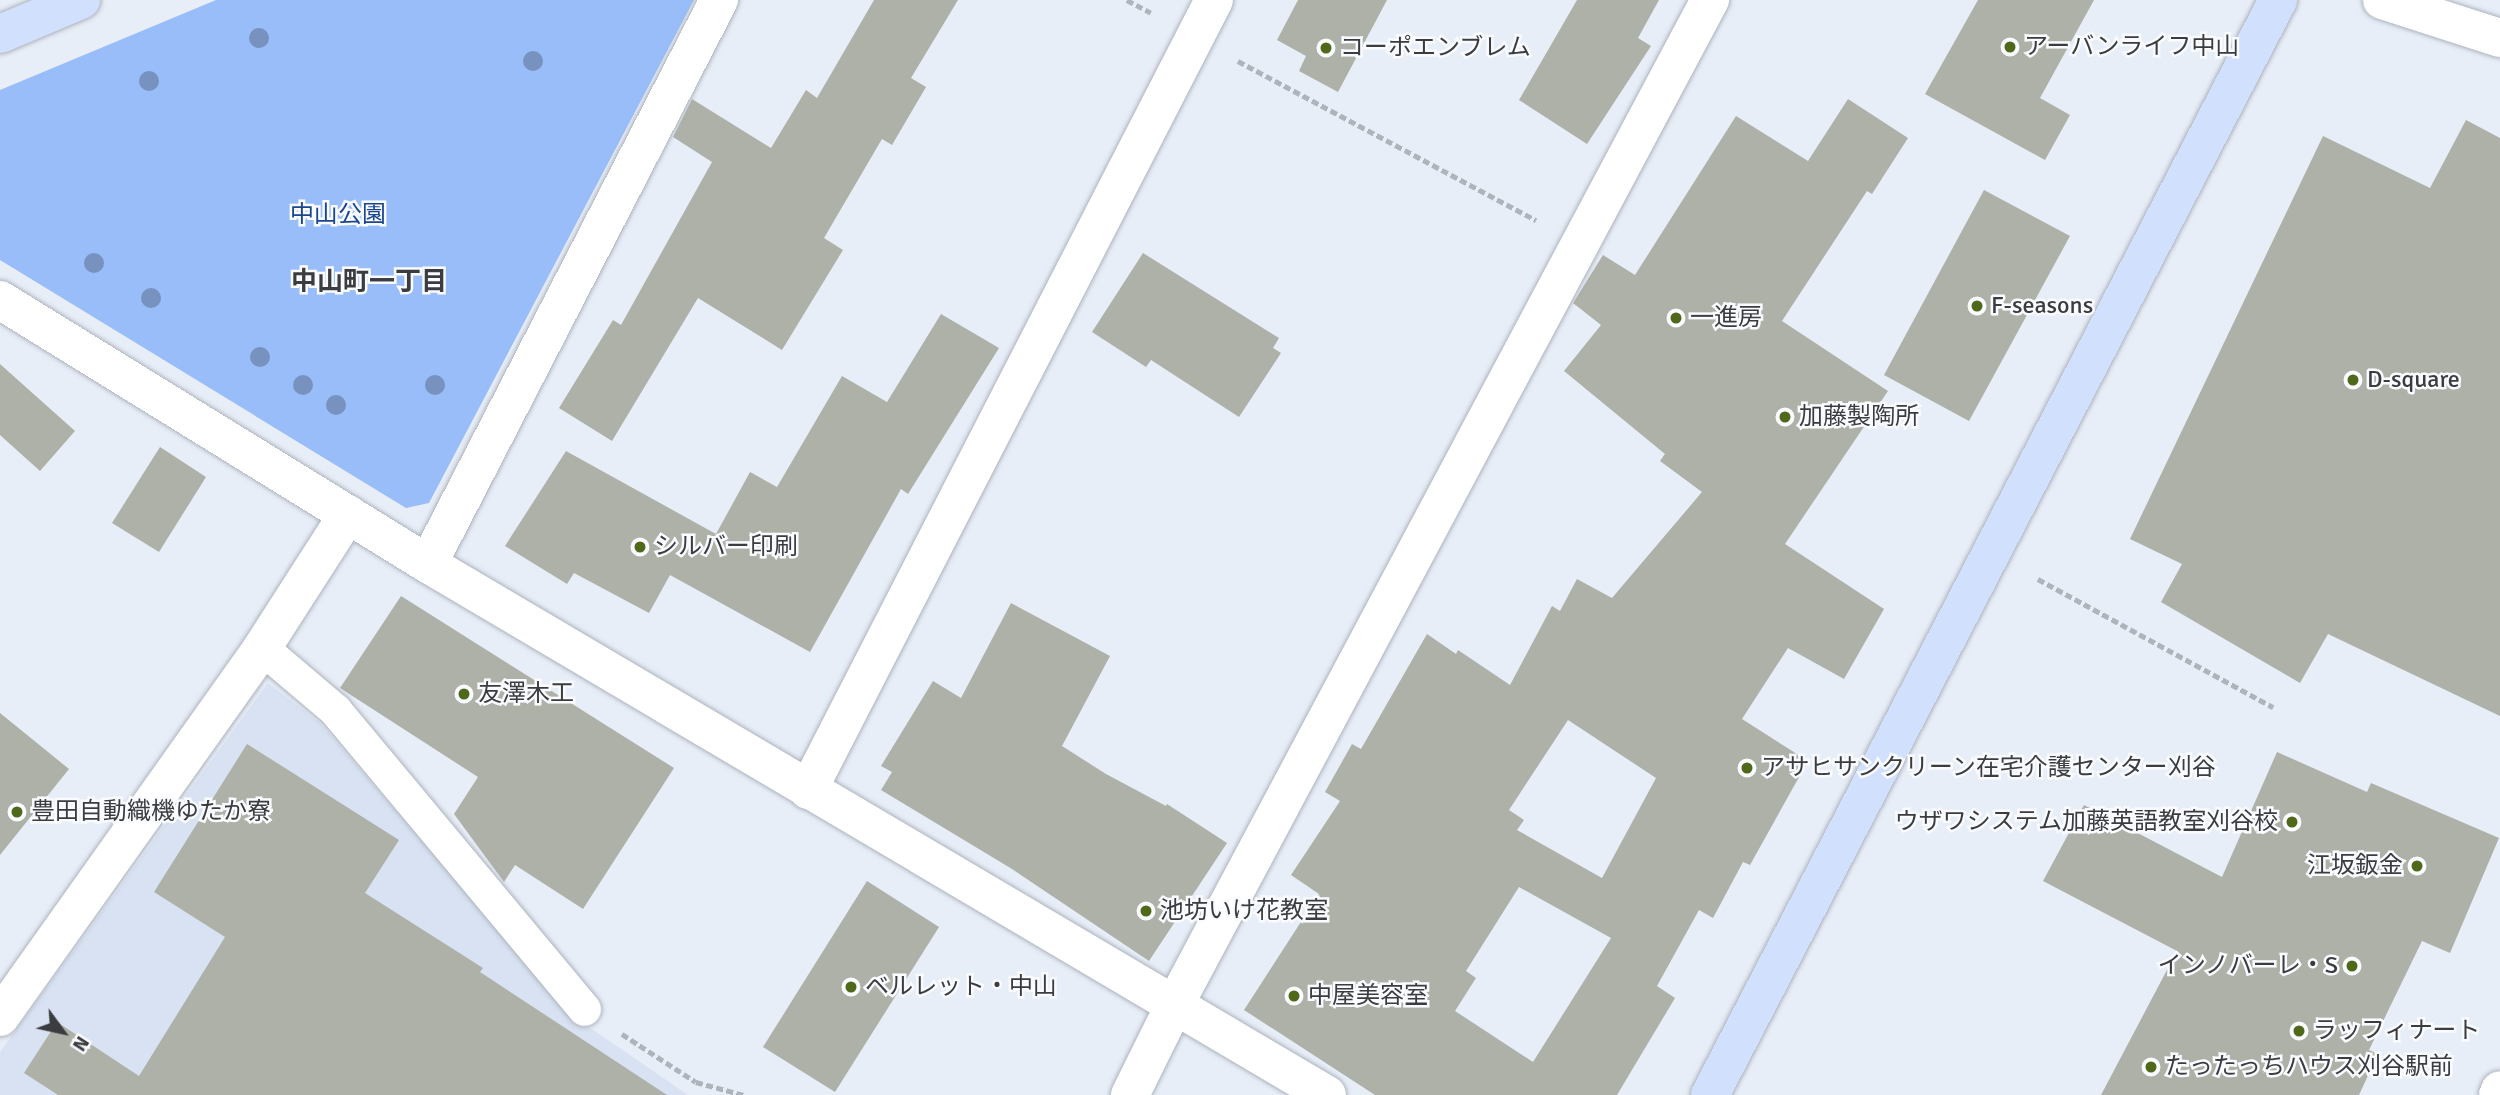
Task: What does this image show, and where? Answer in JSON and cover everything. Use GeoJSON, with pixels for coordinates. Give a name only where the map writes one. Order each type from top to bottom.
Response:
{"type":"FeatureCollection","features":[{"type":"Feature","properties":{"kind":"street"},"geometry":{"type":"LineString","coordinates":[[0,34],[81,0]]}},
{"type":"Feature","properties":{"kind":"street"},"geometry":{"type":"LineString","coordinates":[[428,564],[719,0]]}},
{"type":"Feature","properties":{"kind":"street"},"geometry":{"type":"LineString","coordinates":[[808,790],[1214,0]]}},
{"type":"Feature","properties":{"kind":"street"},"geometry":{"type":"LineString","coordinates":[[1130,1095],[1175,1004],[1710,0]]}},
{"type":"Feature","properties":{"kind":"street"},"geometry":{"type":"LineString","coordinates":[[1710,1095],[2278,0]]}},
{"type":"Feature","properties":{"kind":"street"},"geometry":{"type":"LineString","coordinates":[[2382,0],[2500,38]]}},
{"type":"Feature","properties":{"kind":"street"},"geometry":{"type":"LineString","coordinates":[[0,300],[428,564],[1327,1095]]}},
{"type":"Feature","properties":{"kind":"street"},"geometry":{"type":"LineString","coordinates":[[0,1017],[262,648],[348,514]]}},
{"type":"Feature","properties":{"kind":"street"},"geometry":{"type":"LineString","coordinates":[[2498,1095],[2500,1090]]}},
{"type":"Feature","properties":{"kind":"lane"},"geometry":{"type":"LineString","coordinates":[[262,648],[335,710],[584,1009]]}},
{"type":"Feature","properties":{"kind":"path"},"geometry":{"type":"LineString","coordinates":[[1127,0],[1579,243]]}},
{"type":"Feature","properties":{"kind":"path"},"geometry":{"type":"LineString","coordinates":[[2038,579],[2273,707]]}},
{"type":"Feature","properties":{"kind":"path"},"geometry":{"type":"LineString","coordinates":[[584,1009],[696,1082],[744,1095]]}},
{"type":"Feature","properties":{"kind":"shaded area"},"geometry":{"type":"Polygon","coordinates":[[[268,683],[320,723],[573,1016],[688,1095],[0,1095],[0,1052],[268,683]]]}},
{"type":"Feature","properties":{"kind":"green space","name":"中山公園"},"geometry":{"type":"Polygon","coordinates":[[[216,0],[694,0],[429,503],[406,508],[0,260],[0,90],[216,0]]]}},
{"type":"Feature","properties":{"kind":"building"},"geometry":{"type":"Polygon","coordinates":[[[874,0],[958,0],[911,78],[926,87],[892,145],[882,139],[824,238],[843,250],[782,350],[698,298],[612,441],[559,408],[613,320],[621,325],[712,162],[673,137],[692,99],[771,148],[806,90],[817,98],[874,0]]]}},
{"type":"Feature","properties":{"kind":"building","name":"コーポエンブレム"},"geometry":{"type":"Polygon","coordinates":[[[1298,0],[1387,0],[1338,92],[1299,71],[1306,56],[1277,40],[1298,0]]]}},
{"type":"Feature","properties":{"kind":"building"},"geometry":{"type":"Polygon","coordinates":[[[1577,0],[1659,0],[1638,38],[1651,46],[1587,144],[1519,100],[1577,0]]]}},
{"type":"Feature","properties":{"kind":"building","name":"アーバンライフ中山"},"geometry":{"type":"Polygon","coordinates":[[[1978,0],[2094,0],[2040,98],[2070,115],[2045,160],[1925,94],[1978,0]]]}},
{"type":"Feature","properties":{"kind":"building"},"geometry":{"type":"Polygon","coordinates":[[[1848,99],[1908,138],[1872,194],[1867,191],[1782,321],[1888,391],[1785,544],[1884,609],[1844,679],[1788,648],[1742,719],[1808,761],[1750,865],[1743,862],[1713,918],[1699,910],[1657,986],[1675,998],[1617,1095],[1375,1095],[1244,1010],[1319,894],[1291,875],[1340,801],[1325,792],[1352,744],[1361,749],[1427,634],[1456,654],[1458,650],[1510,685],[1552,606],[1560,611],[1577,579],[1612,598],[1702,492],[1660,461],[1665,454],[1564,371],[1601,325],[1573,303],[1603,255],[1635,275],[1736,116],[1808,161],[1848,99]],[[1568,720],[1509,810],[1524,820],[1517,830],[1602,878],[1656,778],[1568,720]],[[1519,887],[1466,971],[1476,978],[1455,1011],[1533,1062],[1611,938],[1519,887]]]}},
{"type":"Feature","properties":{"kind":"building","name":"D-square"},"geometry":{"type":"Polygon","coordinates":[[[2466,120],[2500,138],[2500,716],[2328,634],[2300,683],[2161,602],[2182,564],[2130,539],[2323,136],[2430,188],[2466,120]]]}},
{"type":"Feature","properties":{"kind":"building","name":"F-seasons"},"geometry":{"type":"Polygon","coordinates":[[[1984,190],[2070,236],[1969,421],[1884,375],[1984,190]]]}},
{"type":"Feature","properties":{"kind":"building"},"geometry":{"type":"Polygon","coordinates":[[[1143,253],[1279,338],[1273,348],[1281,353],[1239,417],[1151,360],[1146,367],[1092,332],[1143,253]]]}},
{"type":"Feature","properties":{"kind":"building"},"geometry":{"type":"Polygon","coordinates":[[[941,314],[999,348],[908,494],[901,489],[810,652],[670,575],[649,613],[574,573],[567,584],[505,546],[566,451],[716,534],[750,472],[777,487],[842,376],[887,402],[941,314]]]}},
{"type":"Feature","properties":{"kind":"building"},"geometry":{"type":"Polygon","coordinates":[[[0,364],[75,431],[40,471],[0,435],[0,364]]]}},
{"type":"Feature","properties":{"kind":"building"},"geometry":{"type":"Polygon","coordinates":[[[160,447],[206,477],[159,552],[112,523],[160,447]]]}},
{"type":"Feature","properties":{"kind":"building"},"geometry":{"type":"Polygon","coordinates":[[[401,596],[674,768],[583,909],[515,865],[504,882],[454,814],[478,777],[340,688],[401,596]]]}},
{"type":"Feature","properties":{"kind":"building"},"geometry":{"type":"Polygon","coordinates":[[[1011,603],[1110,656],[1062,746],[1106,774],[1166,806],[1167,804],[1227,843],[1149,961],[1012,869],[881,790],[892,772],[881,766],[933,681],[961,698],[1011,603]]]}},
{"type":"Feature","properties":{"kind":"building","name":"豊田自動織機ゆたか寮"},"geometry":{"type":"Polygon","coordinates":[[[0,713],[69,769],[0,855],[0,713]]]}},
{"type":"Feature","properties":{"kind":"building"},"geometry":{"type":"Polygon","coordinates":[[[247,744],[399,840],[365,893],[483,968],[480,972],[667,1095],[58,1095],[24,1073],[57,1022],[139,1076],[225,937],[154,892],[247,744]]]}},
{"type":"Feature","properties":{"kind":"building"},"geometry":{"type":"Polygon","coordinates":[[[2277,752],[2367,792],[2371,783],[2499,838],[2450,953],[2422,941],[2369,1050],[2378,1054],[2359,1095],[2101,1095],[2177,951],[2043,881],[2084,805],[2222,877],[2277,752]]]}},
{"type":"Feature","properties":{"kind":"building","name":"ベルレット・中山"},"geometry":{"type":"Polygon","coordinates":[[[867,881],[939,927],[835,1092],[763,1047],[867,881]]]}},
{"type":"Feature","properties":{"kind":"place","name":"アーバンライフ中山"},"geometry":{"type":"Point","coordinates":[2010,47]}},
{"type":"Feature","properties":{"kind":"place","name":"コーポエンブレム"},"geometry":{"type":"Point","coordinates":[1326,48]}},
{"type":"Feature","properties":{"kind":"place","name":"F-seasons"},"geometry":{"type":"Point","coordinates":[1977,306]}},
{"type":"Feature","properties":{"kind":"place","name":"一進房"},"geometry":{"type":"Point","coordinates":[1676,318]}},
{"type":"Feature","properties":{"kind":"place","name":"D-square"},"geometry":{"type":"Point","coordinates":[2353,380]}},
{"type":"Feature","properties":{"kind":"place","name":"加藤製陶所"},"geometry":{"type":"Point","coordinates":[1785,417]}},
{"type":"Feature","properties":{"kind":"place","name":"シルバー印刷"},"geometry":{"type":"Point","coordinates":[640,547]}},
{"type":"Feature","properties":{"kind":"place","name":"友澤木工"},"geometry":{"type":"Point","coordinates":[464,694]}},
{"type":"Feature","properties":{"kind":"place","name":"アサヒサンクリーン在宅介護センター刈谷"},"geometry":{"type":"Point","coordinates":[1747,768]}},
{"type":"Feature","properties":{"kind":"place","name":"豊田自動織機ゆたか寮"},"geometry":{"type":"Point","coordinates":[17,812]}},
{"type":"Feature","properties":{"kind":"place","name":"ウザワシステム加藤英語教室刈谷校"},"geometry":{"type":"Point","coordinates":[2292,822]}},
{"type":"Feature","properties":{"kind":"place","name":"江坂鈑金"},"geometry":{"type":"Point","coordinates":[2417,866]}},
{"type":"Feature","properties":{"kind":"place","name":"池坊いけ花教室"},"geometry":{"type":"Point","coordinates":[1146,911]}},
{"type":"Feature","properties":{"kind":"place","name":"インノバーレ・S"},"geometry":{"type":"Point","coordinates":[2352,966]}},
{"type":"Feature","properties":{"kind":"place","name":"ベルレット・中山"},"geometry":{"type":"Point","coordinates":[851,987]}},
{"type":"Feature","properties":{"kind":"place","name":"中屋美容室"},"geometry":{"type":"Point","coordinates":[1294,996]}},
{"type":"Feature","properties":{"kind":"place","name":"ラッフィナート"},"geometry":{"type":"Point","coordinates":[2299,1031]}},
{"type":"Feature","properties":{"kind":"place","name":"たったっちハウス刈谷駅前"},"geometry":{"type":"Point","coordinates":[2151,1067]}},
{"type":"Feature","properties":{"kind":"district","name":"中山町一丁目"},"geometry":{"type":"Point","coordinates":[369,283]}}]}
